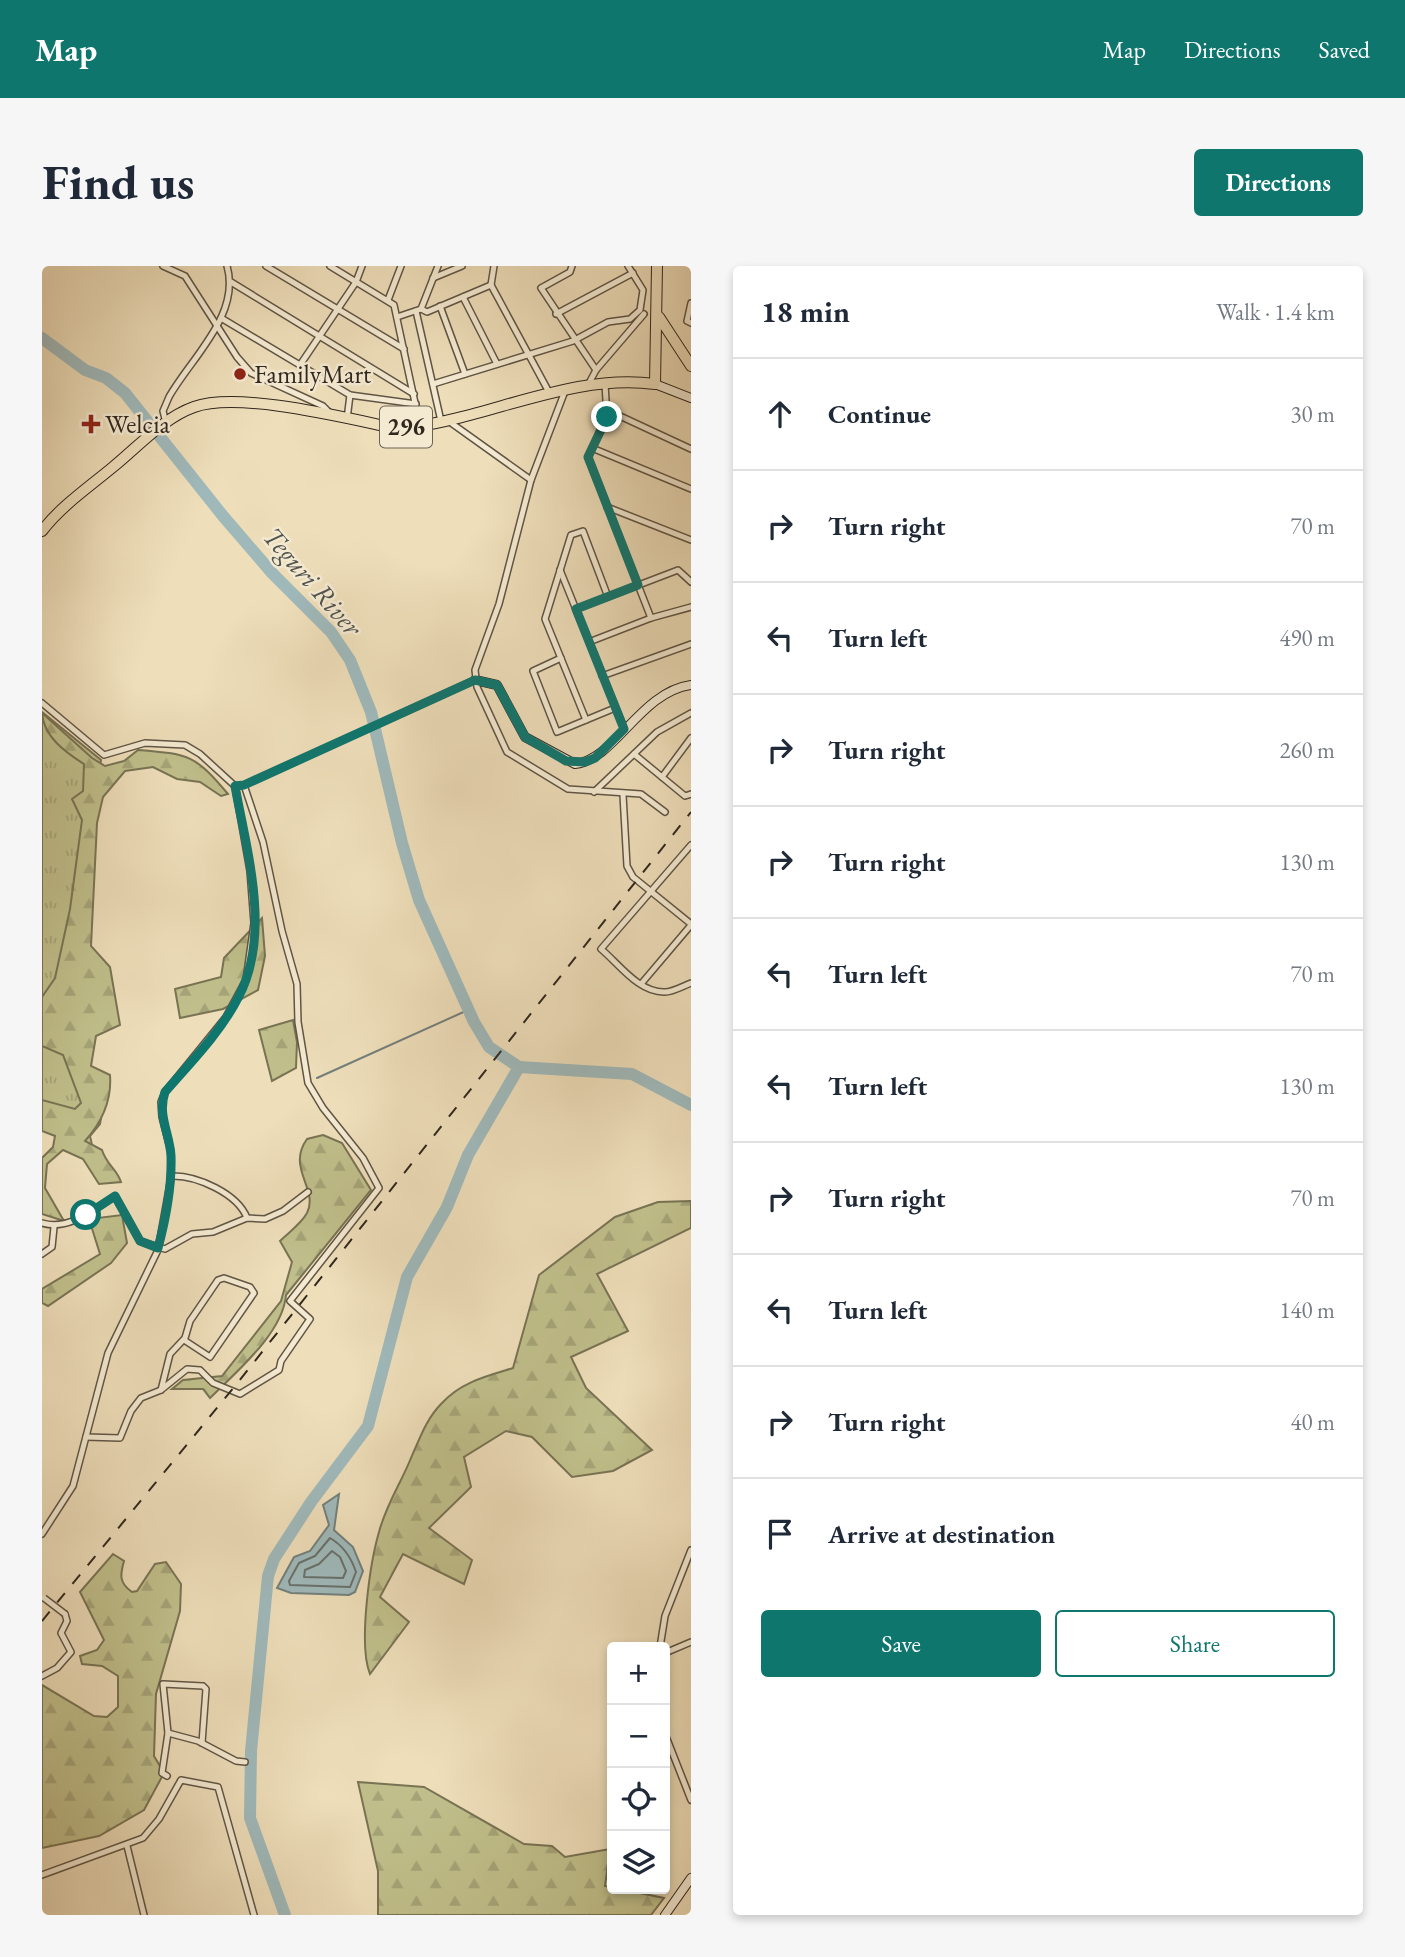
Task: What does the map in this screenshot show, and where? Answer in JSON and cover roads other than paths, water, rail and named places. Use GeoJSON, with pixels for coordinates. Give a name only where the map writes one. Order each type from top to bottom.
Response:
{"type":"FeatureCollection","features":[{"type":"Feature","properties":{"kind":"highway"},"geometry":{"type":"LineString","coordinates":[[656,384],[657,266]]}},
{"type":"Feature","properties":{"kind":"highway"},"geometry":{"type":"LineString","coordinates":[[658,318],[691,366]]}},
{"type":"Feature","properties":{"kind":"highway","name":"296"},"geometry":{"type":"LineString","coordinates":[[42,531],[61,511],[163,425],[193,407],[221,402],[333,416],[394,428],[444,421],[587,387],[635,382],[656,384]]}},
{"type":"Feature","properties":{"kind":"street"},"geometry":{"type":"LineString","coordinates":[[163,266],[185,276],[216,326],[251,373],[323,406],[333,416]]}},
{"type":"Feature","properties":{"kind":"street"},"geometry":{"type":"LineString","coordinates":[[266,266],[404,349]]}},
{"type":"Feature","properties":{"kind":"street"},"geometry":{"type":"LineString","coordinates":[[330,266],[394,305],[420,426]]}},
{"type":"Feature","properties":{"kind":"street"},"geometry":{"type":"LineString","coordinates":[[300,365],[356,282],[362,266]]}},
{"type":"Feature","properties":{"kind":"street"},"geometry":{"type":"LineString","coordinates":[[388,300],[401,266]]}},
{"type":"Feature","properties":{"kind":"street"},"geometry":{"type":"LineString","coordinates":[[438,266],[419,310],[433,384],[444,421],[531,480]]}},
{"type":"Feature","properties":{"kind":"street"},"geometry":{"type":"LineString","coordinates":[[433,278],[462,266]]}},
{"type":"Feature","properties":{"kind":"street"},"geometry":{"type":"LineString","coordinates":[[494,266],[491,285],[550,394]]}},
{"type":"Feature","properties":{"kind":"street"},"geometry":{"type":"LineString","coordinates":[[572,266],[570,272],[541,288],[573,341],[596,370]]}},
{"type":"Feature","properties":{"kind":"street"},"geometry":{"type":"LineString","coordinates":[[587,387],[596,370],[642,312],[643,290],[628,266]]}},
{"type":"Feature","properties":{"kind":"street"},"geometry":{"type":"LineString","coordinates":[[163,425],[163,411],[169,397],[222,318],[230,282],[230,267]]}},
{"type":"Feature","properties":{"kind":"street"},"geometry":{"type":"LineString","coordinates":[[556,314],[633,273]]}},
{"type":"Feature","properties":{"kind":"street"},"geometry":{"type":"LineString","coordinates":[[230,282],[414,394]]}},
{"type":"Feature","properties":{"kind":"street"},"geometry":{"type":"LineString","coordinates":[[397,317],[419,310],[427,312],[491,285]]}},
{"type":"Feature","properties":{"kind":"street"},"geometry":{"type":"LineString","coordinates":[[463,297],[497,364]]}},
{"type":"Feature","properties":{"kind":"street"},"geometry":{"type":"LineString","coordinates":[[691,303],[687,321],[691,323]]}},
{"type":"Feature","properties":{"kind":"street"},"geometry":{"type":"LineString","coordinates":[[440,306],[465,374]]}},
{"type":"Feature","properties":{"kind":"street"},"geometry":{"type":"LineString","coordinates":[[642,312],[658,318]]}},
{"type":"Feature","properties":{"kind":"street"},"geometry":{"type":"LineString","coordinates":[[433,384],[573,341],[603,324],[630,319],[642,312]]}},
{"type":"Feature","properties":{"kind":"street"},"geometry":{"type":"LineString","coordinates":[[222,318],[350,395],[416,404]]}},
{"type":"Feature","properties":{"kind":"street"},"geometry":{"type":"LineString","coordinates":[[605,384],[607,417],[588,457],[651,618]]}},
{"type":"Feature","properties":{"kind":"street"},"geometry":{"type":"LineString","coordinates":[[656,384],[691,396]]}},
{"type":"Feature","properties":{"kind":"street"},"geometry":{"type":"LineString","coordinates":[[565,391],[531,480],[499,604],[475,670],[475,680],[507,752],[514,759],[568,789],[623,795],[641,794],[665,812]]}},
{"type":"Feature","properties":{"kind":"street"},"geometry":{"type":"LineString","coordinates":[[347,419],[350,395]]}},
{"type":"Feature","properties":{"kind":"street"},"geometry":{"type":"LineString","coordinates":[[607,410],[691,449]]}},
{"type":"Feature","properties":{"kind":"street"},"geometry":{"type":"LineString","coordinates":[[592,448],[691,489]]}},
{"type":"Feature","properties":{"kind":"street"},"geometry":{"type":"LineString","coordinates":[[607,508],[691,539]]}},
{"type":"Feature","properties":{"kind":"street"},"geometry":{"type":"LineString","coordinates":[[586,720],[545,619],[571,535],[583,531],[608,597]]}},
{"type":"Feature","properties":{"kind":"street"},"geometry":{"type":"LineString","coordinates":[[560,570],[624,729]]}},
{"type":"Feature","properties":{"kind":"street"},"geometry":{"type":"LineString","coordinates":[[576,609],[678,570],[691,582]]}},
{"type":"Feature","properties":{"kind":"street"},"geometry":{"type":"LineString","coordinates":[[589,642],[651,618],[691,607]]}},
{"type":"Feature","properties":{"kind":"street"},"geometry":{"type":"LineString","coordinates":[[603,676],[691,644]]}},
{"type":"Feature","properties":{"kind":"street"},"geometry":{"type":"LineString","coordinates":[[561,659],[533,671],[557,732],[615,708]]}},
{"type":"Feature","properties":{"kind":"street"},"geometry":{"type":"LineString","coordinates":[[235,786],[244,785],[475,680],[497,685],[525,737],[566,761],[585,762],[595,758],[650,705],[671,691],[691,685]]}},
{"type":"Feature","properties":{"kind":"street"},"geometry":{"type":"LineString","coordinates":[[42,703],[104,755],[145,743],[184,746],[209,761],[235,786],[254,900],[252,952],[238,999],[165,1092],[161,1102],[171,1152],[171,1176],[158,1248],[108,1353],[74,1486],[42,1534]]}},
{"type":"Feature","properties":{"kind":"street"},"geometry":{"type":"LineString","coordinates":[[594,792],[657,732],[691,713]]}},
{"type":"Feature","properties":{"kind":"street"},"geometry":{"type":"LineString","coordinates":[[662,777],[691,738]]}},
{"type":"Feature","properties":{"kind":"street"},"geometry":{"type":"LineString","coordinates":[[634,754],[685,796],[691,794]]}},
{"type":"Feature","properties":{"kind":"street"},"geometry":{"type":"LineString","coordinates":[[86,1437],[120,1438],[131,1411],[141,1398],[161,1390],[182,1373],[193,1368],[206,1373],[213,1383],[240,1395],[279,1370],[281,1361],[310,1319],[290,1301],[379,1188],[363,1158],[323,1108],[309,1083],[298,1022],[297,984],[282,931],[263,842],[244,785]]}},
{"type":"Feature","properties":{"kind":"street"},"geometry":{"type":"LineString","coordinates":[[623,795],[627,866],[633,877],[691,924],[641,984]]}},
{"type":"Feature","properties":{"kind":"street"},"geometry":{"type":"LineString","coordinates":[[691,845],[601,949],[641,984],[667,992],[691,983]]}},
{"type":"Feature","properties":{"kind":"street"},"geometry":{"type":"LineString","coordinates":[[171,1176],[194,1178],[237,1201],[247,1218]]}},
{"type":"Feature","properties":{"kind":"street"},"geometry":{"type":"LineString","coordinates":[[42,1223],[54,1227],[86,1215],[115,1196],[140,1241],[158,1248],[172,1247],[192,1234],[213,1232],[247,1218],[265,1219],[283,1211],[307,1192]]}},
{"type":"Feature","properties":{"kind":"street"},"geometry":{"type":"LineString","coordinates":[[42,1254],[52,1247],[54,1227]]}},
{"type":"Feature","properties":{"kind":"street"},"geometry":{"type":"LineString","coordinates":[[161,1390],[170,1354],[184,1340],[190,1321],[218,1280],[224,1278],[250,1287],[254,1293],[211,1357],[184,1340]]}},
{"type":"Feature","properties":{"kind":"street"},"geometry":{"type":"LineString","coordinates":[[42,1516],[51,1522]]}},
{"type":"Feature","properties":{"kind":"street"},"geometry":{"type":"LineString","coordinates":[[661,1642],[665,1616],[691,1550]]}},
{"type":"Feature","properties":{"kind":"street"},"geometry":{"type":"LineString","coordinates":[[42,1676],[57,1668],[71,1653],[61,1633],[67,1621],[65,1614],[43,1595]]}},
{"type":"Feature","properties":{"kind":"street"},"geometry":{"type":"LineString","coordinates":[[670,1651],[691,1642]]}},
{"type":"Feature","properties":{"kind":"street"},"geometry":{"type":"LineString","coordinates":[[167,1776],[162,1773],[169,1733],[163,1684],[203,1686],[206,1689],[202,1743]]}},
{"type":"Feature","properties":{"kind":"street"},"geometry":{"type":"LineString","coordinates":[[169,1733],[202,1743],[236,1761],[245,1762]]}},
{"type":"Feature","properties":{"kind":"street"},"geometry":{"type":"LineString","coordinates":[[670,1747],[691,1800]]}},
{"type":"Feature","properties":{"kind":"street"},"geometry":{"type":"LineString","coordinates":[[42,1875],[143,1838],[159,1819],[181,1780],[218,1787],[254,1915]]}},
{"type":"Feature","properties":{"kind":"street"},"geometry":{"type":"LineString","coordinates":[[127,1846],[144,1915]]}},
{"type":"Feature","properties":{"kind":"street"},"geometry":{"type":"LineString","coordinates":[[665,1915],[691,1878]]}},
{"type":"Feature","properties":{"kind":"water"},"geometry":{"type":"Polygon","coordinates":[[[339,1494],[334,1530],[353,1547],[363,1571],[355,1592],[349,1595],[291,1593],[277,1588],[294,1557],[310,1551],[329,1525],[323,1505],[339,1494]]]}},
{"type":"Feature","properties":{"kind":"waterway","name":"Teguri River"},"geometry":{"type":"LineString","coordinates":[[42,338],[85,370],[106,378],[125,393],[223,516],[272,573],[331,632],[350,660],[371,712],[402,843],[419,900],[474,1022],[489,1047],[519,1067]]}},
{"type":"Feature","properties":{"kind":"waterway"},"geometry":{"type":"LineString","coordinates":[[317,1078],[468,1010]]}},
{"type":"Feature","properties":{"kind":"waterway"},"geometry":{"type":"LineString","coordinates":[[519,1067],[632,1074],[691,1105]]}},
{"type":"Feature","properties":{"kind":"waterway"},"geometry":{"type":"LineString","coordinates":[[285,1915],[250,1818],[251,1751],[268,1576],[274,1559],[311,1502],[368,1426],[407,1277],[447,1207],[468,1155],[519,1067]]}},
{"type":"Feature","properties":{"kind":"railway"},"geometry":{"type":"LineString","coordinates":[[42,1621],[235,1386],[691,812]]}},
{"type":"Feature","properties":{"kind":"place","name":"FamilyMart"},"geometry":{"type":"Point","coordinates":[240,374]}},
{"type":"Feature","properties":{"kind":"place","name":"Welcia"},"geometry":{"type":"Point","coordinates":[91,424]}}]}
